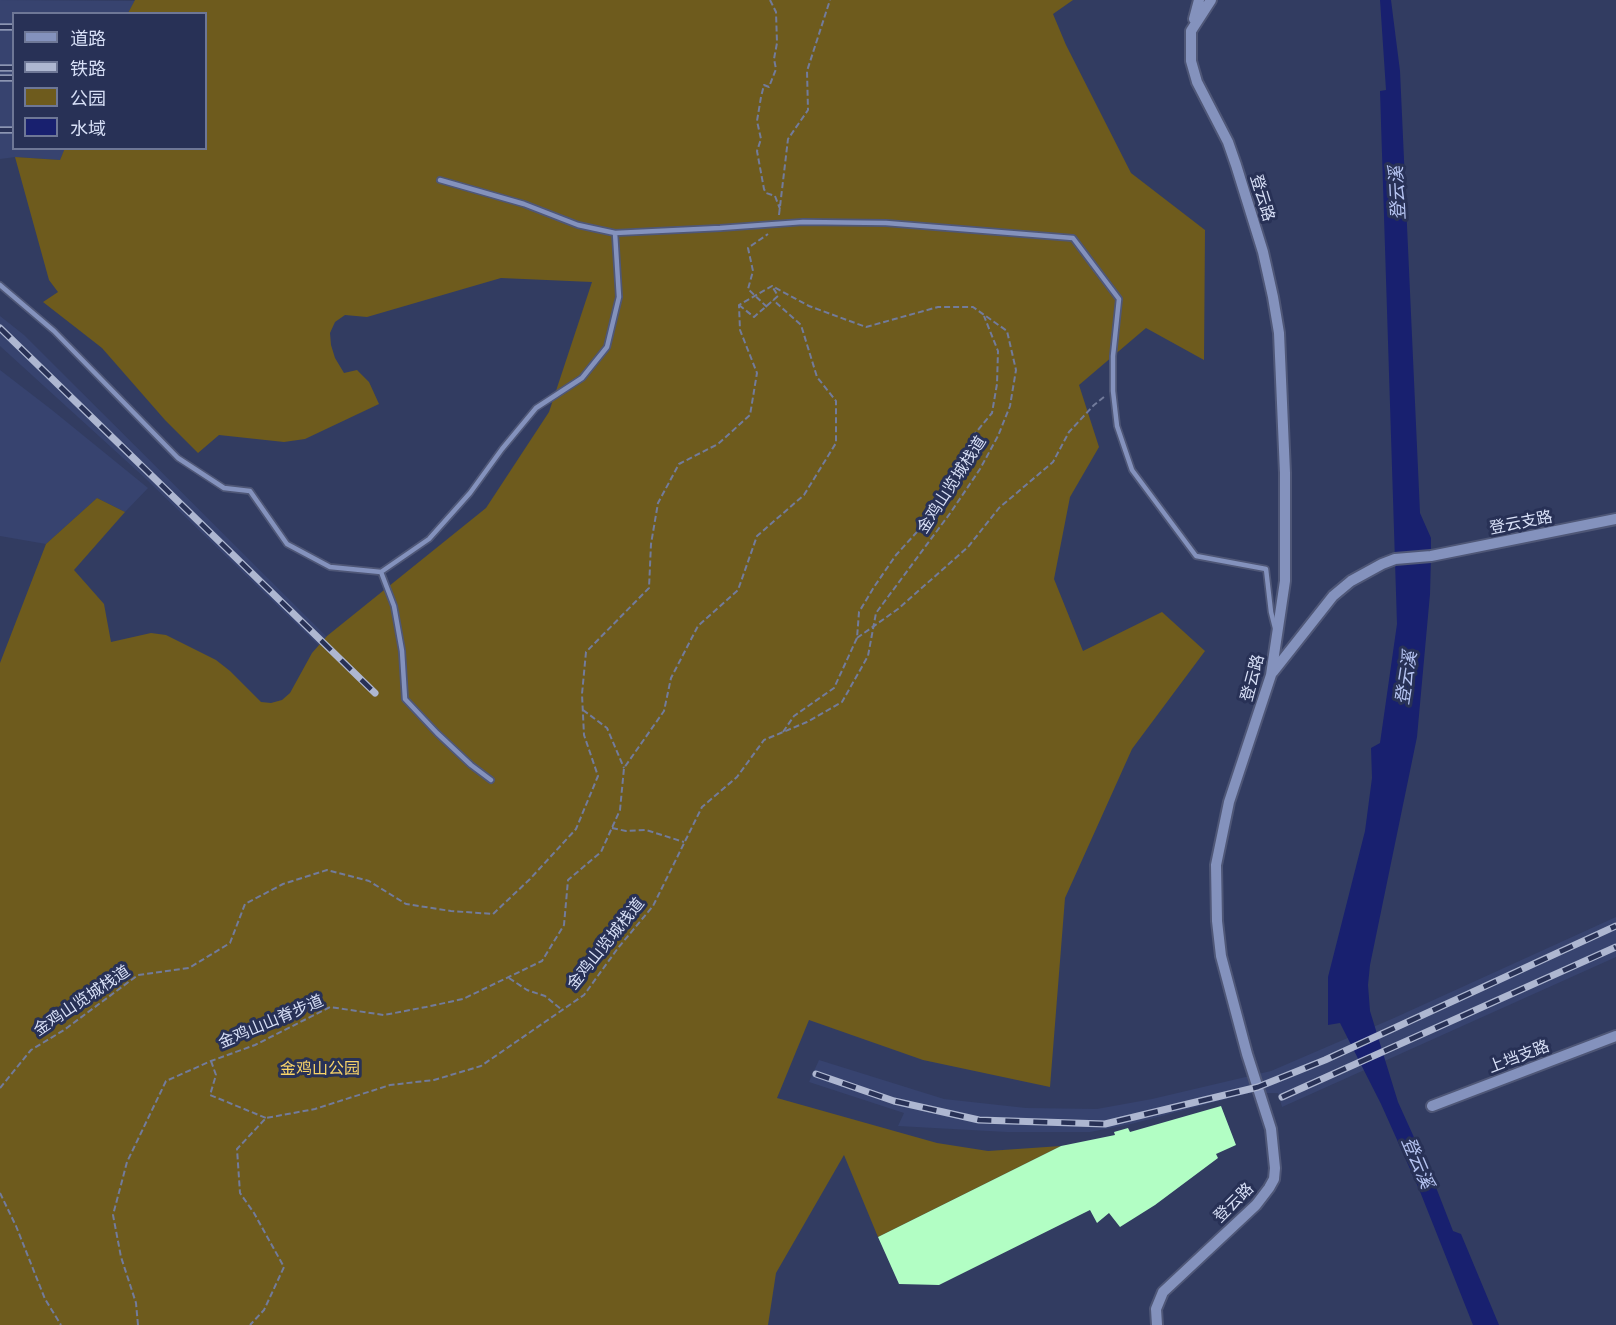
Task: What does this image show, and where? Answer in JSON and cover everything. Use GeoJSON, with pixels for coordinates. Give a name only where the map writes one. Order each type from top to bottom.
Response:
{"type":"FeatureCollection","features":[{"type":"Feature","properties":{"kind":"street"},"geometry":{"type":"LineString","coordinates":[[1191,31],[1211,0]]}},
{"type":"Feature","properties":{"kind":"street","name":"登云路"},"geometry":{"type":"LineString","coordinates":[[1157,1325],[1156,1309],[1163,1292],[1256,1205],[1274,1179],[1276,1159],[1271,1129],[1247,1054],[1221,956],[1217,921],[1216,874],[1229,802],[1271,675],[1278,639],[1286,562],[1279,333],[1263,252],[1236,165],[1228,142],[1194,72],[1190,51],[1191,31],[1199,3]]}},
{"type":"Feature","properties":{"kind":"street","name":"登云支路"},"geometry":{"type":"LineString","coordinates":[[1271,675],[1333,596],[1361,575],[1382,564],[1616,519]]}},
{"type":"Feature","properties":{"kind":"street","name":"上垱支路"},"geometry":{"type":"LineString","coordinates":[[1432,1106],[1616,1036]]}},
{"type":"Feature","properties":{"kind":"lane"},"geometry":{"type":"LineString","coordinates":[[440,180],[524,204],[578,225],[615,233],[802,222],[886,223],[1073,237],[1119,299],[1113,356],[1113,391],[1117,426],[1132,470],[1196,556],[1266,569],[1271,612],[1278,639]]}},
{"type":"Feature","properties":{"kind":"lane"},"geometry":{"type":"LineString","coordinates":[[0,285],[54,331],[178,458],[224,488],[250,491],[287,544],[330,567],[381,572],[429,539],[470,493],[501,449],[536,408],[582,378],[607,347],[619,297],[615,233]]}},
{"type":"Feature","properties":{"kind":"lane"},"geometry":{"type":"LineString","coordinates":[[381,572],[394,606],[402,651],[405,699],[471,765],[491,780]]}},
{"type":"Feature","properties":{"kind":"path"},"geometry":{"type":"LineString","coordinates":[[770,0],[776,12],[777,43],[774,59],[776,69],[769,87],[764,85],[757,121],[760,139],[757,150],[764,189],[766,193],[775,196],[780,209]]}},
{"type":"Feature","properties":{"kind":"path"},"geometry":{"type":"LineString","coordinates":[[767,307],[748,289],[753,270],[748,248],[768,234],[768,224],[779,214],[788,139],[808,110],[807,71],[830,0]]}},
{"type":"Feature","properties":{"kind":"path"},"geometry":{"type":"LineString","coordinates":[[772,286],[778,296],[773,300],[754,317],[739,305],[772,286]]}},
{"type":"Feature","properties":{"kind":"path","name":"金鸡山览城栈道"},"geometry":{"type":"LineString","coordinates":[[266,1118],[315,1109],[390,1085],[434,1080],[481,1066],[562,1010],[584,994],[653,906],[702,807],[737,777],[764,740],[807,722],[842,702],[868,656],[876,613],[980,470],[998,436],[1010,406],[1016,370],[1007,331],[973,307],[938,307],[866,327],[809,306],[772,286]]}},
{"type":"Feature","properties":{"kind":"path","name":"金鸡山山脊步道"},"geometry":{"type":"LineString","coordinates":[[138,1325],[136,1303],[121,1257],[113,1215],[127,1162],[166,1081],[255,1045],[330,1007],[384,1015],[463,999],[542,961],[564,925],[568,880],[601,852],[620,810],[624,768],[664,711],[671,678],[698,626],[738,590],[757,536],[804,495],[836,443],[836,401],[817,377],[801,325],[773,300]]}},
{"type":"Feature","properties":{"kind":"path","name":"金鸡山览城栈道"},"geometry":{"type":"LineString","coordinates":[[0,1088],[31,1050],[64,1030],[138,975],[189,968],[230,944],[245,904],[283,884],[327,870],[369,881],[406,904],[493,915],[530,879],[576,829],[598,776],[584,735],[582,694],[586,652],[649,588],[651,544],[658,503],[679,464],[718,444],[750,416],[757,373],[740,330],[739,305]]}},
{"type":"Feature","properties":{"kind":"path"},"geometry":{"type":"LineString","coordinates":[[783,732],[794,716],[834,688],[857,638],[859,612],[873,586],[896,555],[945,501],[973,436],[992,413],[997,384],[998,351],[984,316]]}},
{"type":"Feature","properties":{"kind":"path"},"geometry":{"type":"LineString","coordinates":[[857,638],[897,609],[968,547],[999,508],[1053,462],[1068,432],[1094,405],[1113,391]]}},
{"type":"Feature","properties":{"kind":"path"},"geometry":{"type":"LineString","coordinates":[[583,710],[607,728],[624,768]]}},
{"type":"Feature","properties":{"kind":"path"},"geometry":{"type":"LineString","coordinates":[[612,828],[626,831],[646,830],[684,842]]}},
{"type":"Feature","properties":{"kind":"path"},"geometry":{"type":"LineString","coordinates":[[507,977],[527,990],[545,996],[562,1010]]}},
{"type":"Feature","properties":{"kind":"path"},"geometry":{"type":"LineString","coordinates":[[211,1061],[216,1075],[210,1095],[266,1118],[237,1149],[240,1193],[254,1213],[284,1267],[264,1310],[250,1325]]}},
{"type":"Feature","properties":{"kind":"path"},"geometry":{"type":"LineString","coordinates":[[0,1193],[45,1299],[62,1324]]}},
{"type":"Feature","properties":{"kind":"shaded area"},"geometry":{"type":"Polygon","coordinates":[[[0,0],[135,1],[129,12],[12,12],[12,150],[65,150],[60,160],[15,157],[0,159],[0,0]]]}},
{"type":"Feature","properties":{"kind":"shaded area"},"geometry":{"type":"Polygon","coordinates":[[[0,316],[24,335],[378,688],[373,698],[145,478],[0,346],[0,316]]]}},
{"type":"Feature","properties":{"kind":"shaded area"},"geometry":{"type":"Polygon","coordinates":[[[0,370],[148,488],[125,512],[97,498],[46,544],[0,536],[0,370]]]}},
{"type":"Feature","properties":{"kind":"shaded area"},"geometry":{"type":"Polygon","coordinates":[[[1616,917],[1616,957],[1282,1107],[1278,1093],[1249,1093],[1131,1124],[1090,1132],[1007,1132],[898,1126],[904,1113],[809,1082],[819,1060],[944,1099],[1026,1108],[1097,1109],[1152,1099],[1271,1071],[1616,917]]]}},
{"type":"Feature","properties":{"kind":"green space","name":"金鸡山公园"},"geometry":{"type":"Polygon","coordinates":[[[135,0],[1073,0],[1053,14],[1066,45],[1131,173],[1205,230],[1204,360],[1146,328],[1079,385],[1099,447],[1070,497],[1054,579],[1083,651],[1162,612],[1205,651],[1132,749],[1065,898],[1050,1087],[923,1060],[809,1020],[777,1098],[937,1143],[988,1151],[1061,1146],[878,1237],[844,1155],[776,1273],[768,1325],[0,1325],[0,663],[46,544],[97,498],[125,512],[74,570],[104,604],[111,642],[151,633],[166,635],[216,660],[261,702],[271,703],[282,700],[290,693],[312,653],[327,636],[486,508],[549,412],[592,282],[501,278],[367,317],[345,315],[335,322],[330,333],[335,358],[344,373],[357,370],[369,382],[379,404],[305,439],[284,442],[219,435],[198,453],[165,420],[102,348],[43,302],[58,292],[49,280],[15,157],[60,160],[64,150],[207,150],[207,12],[129,12],[135,0]]]}},
{"type":"Feature","properties":{"kind":"water","name":"登云溪"},"geometry":{"type":"Polygon","coordinates":[[[1380,0],[1391,0],[1400,71],[1420,513],[1431,538],[1431,556],[1430,594],[1417,737],[1370,965],[1368,985],[1370,1011],[1398,1102],[1432,1177],[1453,1231],[1461,1234],[1499,1325],[1473,1325],[1419,1189],[1381,1104],[1340,1023],[1328,1025],[1328,977],[1365,831],[1372,778],[1371,748],[1380,743],[1397,624],[1380,91],[1386,90],[1380,0]]]}},
{"type":"Feature","properties":{"kind":"building"},"geometry":{"type":"Polygon","coordinates":[[[1221,1106],[1236,1145],[1216,1154],[1218,1158],[1155,1205],[1120,1227],[1109,1213],[1097,1223],[1090,1210],[939,1285],[899,1284],[878,1237],[1061,1146],[1115,1135],[1114,1132],[1128,1128],[1130,1132],[1221,1106]]]}},
{"type":"Feature","properties":{"kind":"railway"},"geometry":{"type":"LineString","coordinates":[[0,27],[12,27]]}},
{"type":"Feature","properties":{"kind":"railway"},"geometry":{"type":"LineString","coordinates":[[0,68],[12,68]]}},
{"type":"Feature","properties":{"kind":"railway"},"geometry":{"type":"LineString","coordinates":[[0,78],[12,78]]}},
{"type":"Feature","properties":{"kind":"railway"},"geometry":{"type":"LineString","coordinates":[[0,130],[12,130]]}},
{"type":"Feature","properties":{"kind":"railway"},"geometry":{"type":"LineString","coordinates":[[0,328],[375,693]]}},
{"type":"Feature","properties":{"kind":"railway"},"geometry":{"type":"LineString","coordinates":[[816,1074],[894,1101],[979,1120],[1105,1124],[1258,1087],[1325,1060],[1616,926]]}},
{"type":"Feature","properties":{"kind":"railway"},"geometry":{"type":"LineString","coordinates":[[1282,1097],[1616,947]]}}]}
